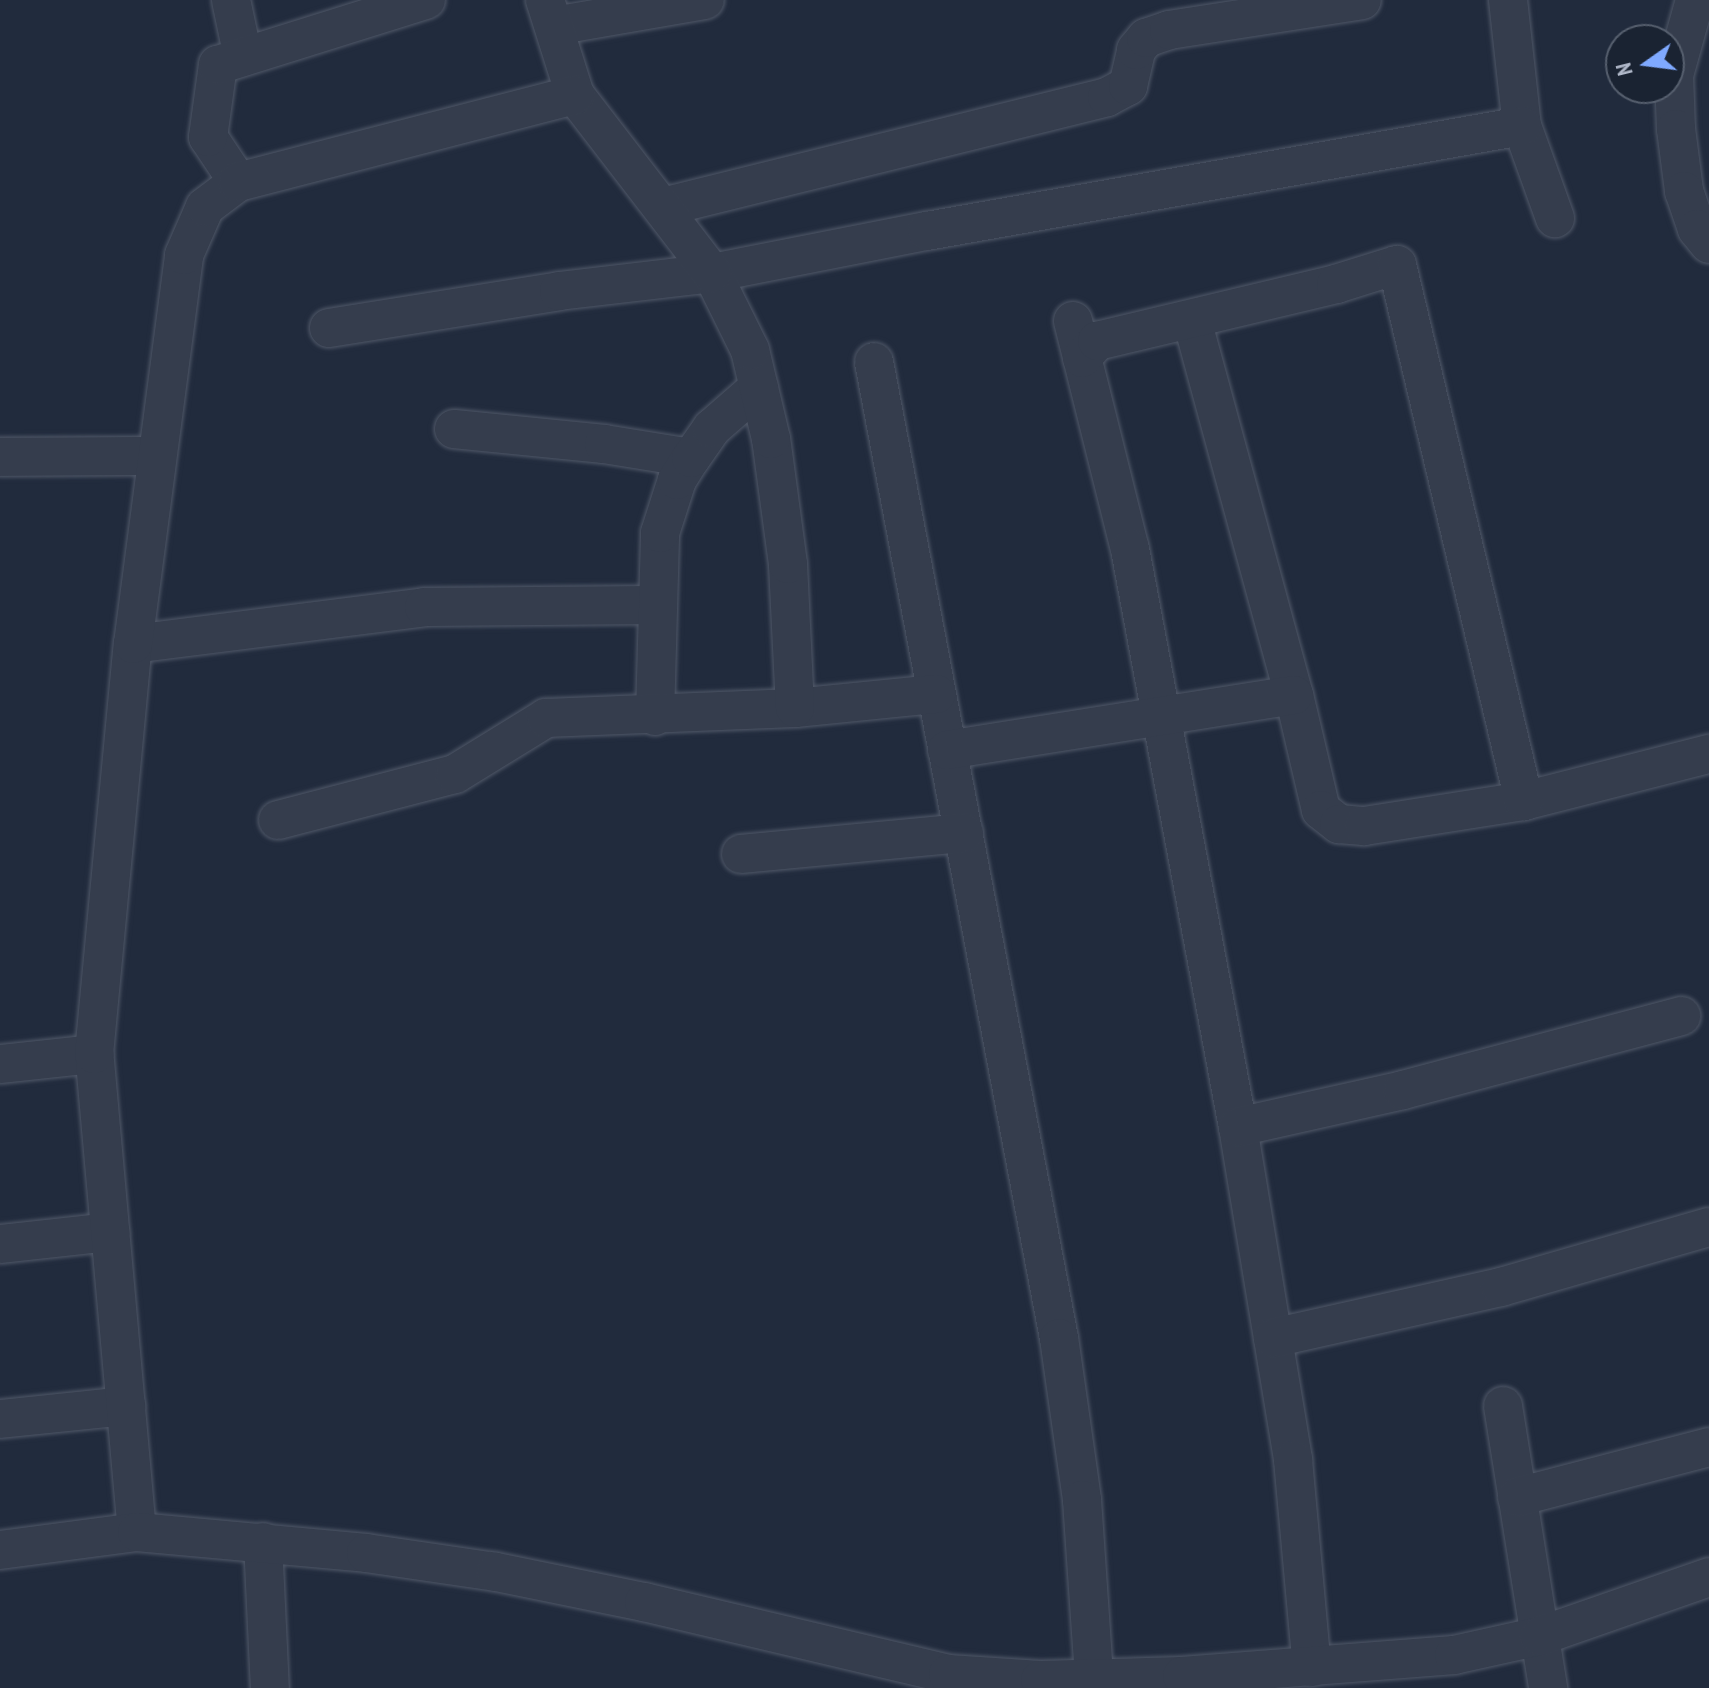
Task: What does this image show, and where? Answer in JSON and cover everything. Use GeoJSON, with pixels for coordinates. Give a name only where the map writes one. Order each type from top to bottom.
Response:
{"type":"FeatureCollection","features":[{"type":"Feature","properties":{"kind":"street"},"geometry":{"type":"LineString","coordinates":[[231,0],[243,57]]}},
{"type":"Feature","properties":{"kind":"street"},"geometry":{"type":"LineString","coordinates":[[238,182],[208,137],[218,65],[426,0]]}},
{"type":"Feature","properties":{"kind":"street"},"geometry":{"type":"LineString","coordinates":[[705,0],[549,13],[575,95],[712,273],[750,350],[771,439],[788,564],[795,708]]}},
{"type":"Feature","properties":{"kind":"street"},"geometry":{"type":"LineString","coordinates":[[663,207],[1107,97],[1128,86],[1136,50],[1146,38],[1169,30],[1362,0]]}},
{"type":"Feature","properties":{"kind":"street"},"geometry":{"type":"LineString","coordinates":[[1508,0],[1522,126],[1555,218]]}},
{"type":"Feature","properties":{"kind":"street"},"geometry":{"type":"LineString","coordinates":[[1695,0],[1674,75],[1676,129],[1684,191],[1697,229],[1709,244]]}},
{"type":"Feature","properties":{"kind":"street"},"geometry":{"type":"LineString","coordinates":[[137,1532],[94,1054],[133,644],[184,255],[205,207],[238,182],[575,95]]}},
{"type":"Feature","properties":{"kind":"street"},"geometry":{"type":"LineString","coordinates":[[329,328],[559,291],[712,273],[927,231],[1522,126]]}},
{"type":"Feature","properties":{"kind":"street"},"geometry":{"type":"LineString","coordinates":[[1082,358],[1097,341],[1192,320],[1397,265],[1524,801]]}},
{"type":"Feature","properties":{"kind":"street"},"geometry":{"type":"LineString","coordinates":[[1192,320],[1294,695],[1321,810],[1339,824],[1364,826],[1524,801],[1709,754]]}},
{"type":"Feature","properties":{"kind":"street"},"geometry":{"type":"LineString","coordinates":[[1073,321],[1130,549],[1238,1127],[1293,1460],[1312,1667]]}},
{"type":"Feature","properties":{"kind":"street"},"geometry":{"type":"LineString","coordinates":[[874,362],[1059,1338],[1082,1500],[1094,1678]]}},
{"type":"Feature","properties":{"kind":"street"},"geometry":{"type":"LineString","coordinates":[[655,716],[660,533],[677,480],[691,458],[712,428],[759,387]]}},
{"type":"Feature","properties":{"kind":"street"},"geometry":{"type":"LineString","coordinates":[[454,429],[604,444],[691,458]]}},
{"type":"Feature","properties":{"kind":"street"},"geometry":{"type":"LineString","coordinates":[[0,457],[157,456]]}},
{"type":"Feature","properties":{"kind":"street"},"geometry":{"type":"LineString","coordinates":[[133,644],[424,607],[658,605]]}},
{"type":"Feature","properties":{"kind":"street"},"geometry":{"type":"LineString","coordinates":[[278,820],[455,774],[546,718],[795,708],[936,694]]}},
{"type":"Feature","properties":{"kind":"street"},"geometry":{"type":"LineString","coordinates":[[947,750],[1294,695]]}},
{"type":"Feature","properties":{"kind":"street"},"geometry":{"type":"LineString","coordinates":[[741,854],[964,833]]}},
{"type":"Feature","properties":{"kind":"street"},"geometry":{"type":"LineString","coordinates":[[1238,1127],[1403,1090],[1681,1016]]}},
{"type":"Feature","properties":{"kind":"street"},"geometry":{"type":"LineString","coordinates":[[0,1064],[94,1054]]}},
{"type":"Feature","properties":{"kind":"street"},"geometry":{"type":"LineString","coordinates":[[1273,1338],[1501,1287],[1709,1227]]}},
{"type":"Feature","properties":{"kind":"street"},"geometry":{"type":"LineString","coordinates":[[0,1244],[110,1232]]}},
{"type":"Feature","properties":{"kind":"street"},"geometry":{"type":"LineString","coordinates":[[0,1419],[126,1406]]}},
{"type":"Feature","properties":{"kind":"street"},"geometry":{"type":"LineString","coordinates":[[1503,1406],[1548,1688]]}},
{"type":"Feature","properties":{"kind":"street"},"geometry":{"type":"LineString","coordinates":[[1517,1497],[1709,1447]]}},
{"type":"Feature","properties":{"kind":"street"},"geometry":{"type":"LineString","coordinates":[[0,1550],[137,1532],[263,1542],[496,1572],[644,1602],[948,1674],[1040,1680],[1094,1678],[1182,1682],[1312,1667],[1356,1676],[1540,1636],[1709,1577]]}},
{"type":"Feature","properties":{"kind":"street"},"geometry":{"type":"LineString","coordinates":[[263,1542],[270,1688]]}}]}
